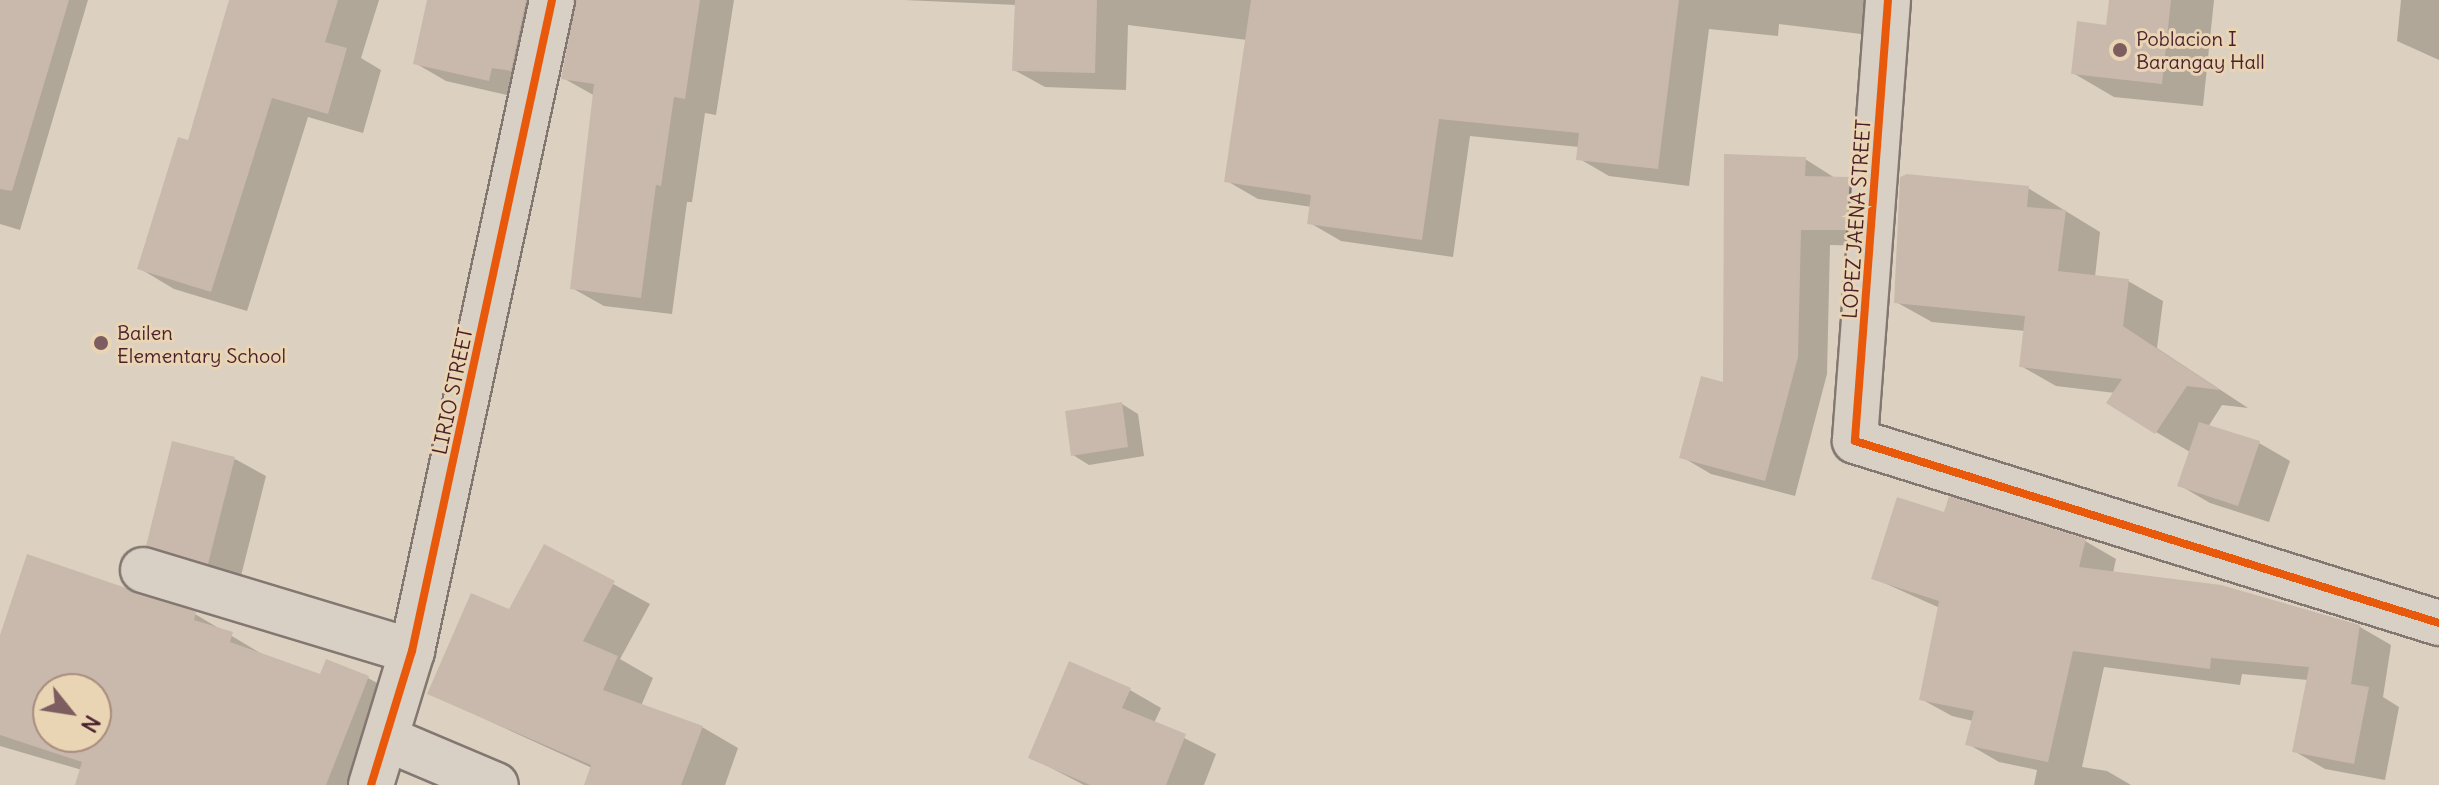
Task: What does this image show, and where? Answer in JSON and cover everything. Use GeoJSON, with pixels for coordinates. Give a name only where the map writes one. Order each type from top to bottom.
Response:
{"type":"FeatureCollection","features":[{"type":"Feature","properties":{"kind":"street","name":"LIRIO STREET"},"geometry":{"type":"LineString","coordinates":[[371,785],[412,651],[552,0]]}},
{"type":"Feature","properties":{"kind":"street","name":"LOPEZ JAENA STREET"},"geometry":{"type":"LineString","coordinates":[[1888,0],[1855,441],[2439,623]]}},
{"type":"Feature","properties":{"kind":"street"},"geometry":{"type":"LineString","coordinates":[[143,570],[412,651]]}},
{"type":"Feature","properties":{"kind":"street"},"geometry":{"type":"LineString","coordinates":[[387,739],[496,785]]}},
{"type":"Feature","properties":{"kind":"building"},"geometry":{"type":"Polygon","coordinates":[[[0,0],[69,0],[12,191],[0,189],[0,0]]]}},
{"type":"Feature","properties":{"kind":"building"},"geometry":{"type":"Polygon","coordinates":[[[229,0],[338,0],[325,42],[347,48],[328,114],[272,98],[211,292],[137,269],[178,137],[188,140],[229,0]]]}},
{"type":"Feature","properties":{"kind":"building"},"geometry":{"type":"Polygon","coordinates":[[[427,0],[526,0],[511,71],[492,68],[489,81],[413,64],[427,0]]]}},
{"type":"Feature","properties":{"kind":"building"},"geometry":{"type":"Polygon","coordinates":[[[576,0],[700,0],[685,99],[674,97],[661,186],[656,185],[641,298],[570,289],[594,84],[561,79],[576,0]]]}},
{"type":"Feature","properties":{"kind":"building"},"geometry":{"type":"Polygon","coordinates":[[[1015,0],[1097,0],[1095,73],[1012,71],[1015,0]]]}},
{"type":"Feature","properties":{"kind":"building"},"geometry":{"type":"Polygon","coordinates":[[[1251,0],[1679,0],[1658,169],[1576,160],[1579,133],[1439,119],[1422,240],[1307,224],[1311,195],[1224,182],[1251,0]]]}},
{"type":"Feature","properties":{"kind":"building","name":"Poblacion I Barangay Hall"},"geometry":{"type":"Polygon","coordinates":[[[2109,0],[2171,0],[2162,84],[2071,74],[2077,21],[2106,25],[2109,0]]]}},
{"type":"Feature","properties":{"kind":"building"},"geometry":{"type":"Polygon","coordinates":[[[1724,154],[1806,157],[1805,176],[1850,177],[1846,230],[1801,230],[1798,357],[1765,481],[1679,458],[1701,376],[1723,382],[1724,154]]]}},
{"type":"Feature","properties":{"kind":"building"},"geometry":{"type":"Polygon","coordinates":[[[1907,174],[2029,186],[2027,207],[2066,210],[2058,271],[2129,279],[2123,326],[2220,390],[2187,386],[2155,434],[2106,403],[2122,379],[2019,367],[2025,316],[1894,303],[1900,177],[1907,174]]]}},
{"type":"Feature","properties":{"kind":"building"},"geometry":{"type":"Polygon","coordinates":[[[1122,402],[1128,447],[1071,456],[1065,411],[1122,402]]]}},
{"type":"Feature","properties":{"kind":"building"},"geometry":{"type":"Polygon","coordinates":[[[2199,422],[2260,441],[2238,506],[2177,486],[2199,422]]]}},
{"type":"Feature","properties":{"kind":"building"},"geometry":{"type":"Polygon","coordinates":[[[172,441],[235,457],[208,564],[146,546],[172,441]]]}},
{"type":"Feature","properties":{"kind":"building"},"geometry":{"type":"Polygon","coordinates":[[[1949,496],[2086,539],[2079,567],[2221,585],[2360,625],[2351,684],[2369,687],[2354,764],[2292,752],[2309,667],[2211,658],[2210,669],[2073,651],[2048,762],[1965,745],[1974,711],[1919,700],[1939,601],[1871,579],[1897,497],[1944,512],[1949,496]]]}},
{"type":"Feature","properties":{"kind":"building"},"geometry":{"type":"Polygon","coordinates":[[[544,544],[615,581],[583,641],[618,656],[603,690],[703,726],[681,785],[584,785],[591,765],[427,694],[471,593],[509,609],[544,544]]]}},
{"type":"Feature","properties":{"kind":"building"},"geometry":{"type":"Polygon","coordinates":[[[27,554],[196,612],[194,620],[233,632],[230,642],[320,674],[326,659],[369,676],[326,785],[75,785],[82,762],[55,753],[112,753],[112,673],[32,673],[32,746],[0,735],[0,635],[27,554]]]}},
{"type":"Feature","properties":{"kind":"building"},"geometry":{"type":"Polygon","coordinates":[[[1069,661],[1131,688],[1122,708],[1186,734],[1166,785],[1090,785],[1028,758],[1069,661]]]}},
{"type":"Feature","properties":{"kind":"cycle path"},"geometry":{"type":"LineString","coordinates":[[371,785],[412,651],[552,0]]}},
{"type":"Feature","properties":{"kind":"cycle path"},"geometry":{"type":"LineString","coordinates":[[1888,0],[1855,441],[2439,623]]}},
{"type":"Feature","properties":{"kind":"place","name":"Poblacion I Barangay Hall"},"geometry":{"type":"Point","coordinates":[2120,50]}},
{"type":"Feature","properties":{"kind":"place","name":"Bailen Elementary School"},"geometry":{"type":"Point","coordinates":[101,343]}}]}
